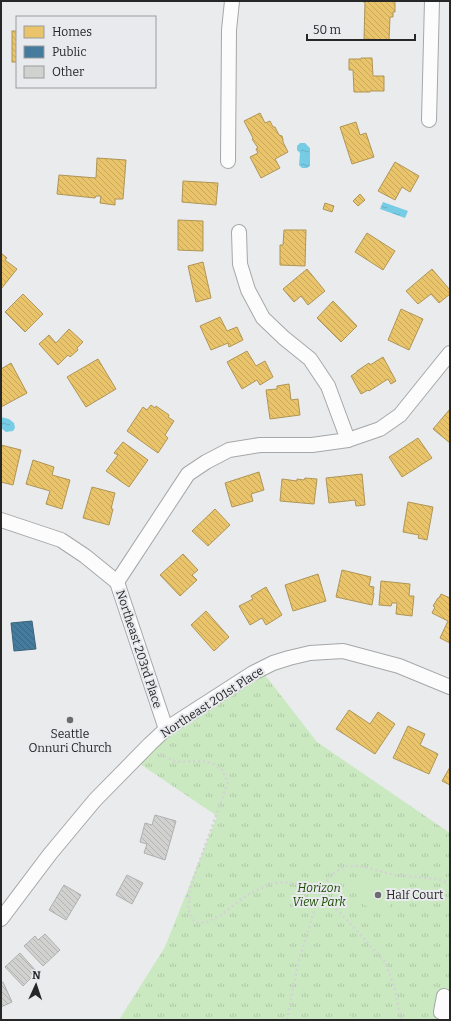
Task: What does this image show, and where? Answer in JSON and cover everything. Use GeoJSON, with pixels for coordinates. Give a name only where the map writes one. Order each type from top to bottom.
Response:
{"type":"FeatureCollection","features":[{"type":"Feature","properties":{"kind":"street"},"geometry":{"type":"LineString","coordinates":[[228,161],[229,30],[232,1]]}},
{"type":"Feature","properties":{"kind":"street"},"geometry":{"type":"LineString","coordinates":[[429,120],[432,1]]}},
{"type":"Feature","properties":{"kind":"street"},"geometry":{"type":"LineString","coordinates":[[239,232],[240,264],[248,290],[263,318],[284,338],[310,358],[328,386],[348,440]]}},
{"type":"Feature","properties":{"kind":"street"},"geometry":{"type":"LineString","coordinates":[[117,582],[188,474],[206,462],[229,450],[260,445],[312,445],[348,440],[380,429],[400,415],[450,353]]}},
{"type":"Feature","properties":{"kind":"street","name":"Northeast 203rd Place"},"geometry":{"type":"LineString","coordinates":[[1,520],[61,540],[85,556],[117,582],[166,729]]}},
{"type":"Feature","properties":{"kind":"street","name":"Northeast 201st Place"},"geometry":{"type":"LineString","coordinates":[[1,919],[50,854],[95,800],[150,744],[166,729],[253,673],[273,663],[289,658],[310,653],[343,651],[399,666],[450,687]]}},
{"type":"Feature","properties":{"kind":"street"},"geometry":{"type":"LineString","coordinates":[[444,996],[441,1012],[450,1017]]}},
{"type":"Feature","properties":{"kind":"path"},"geometry":{"type":"LineString","coordinates":[[160,754],[176,762],[203,761],[214,764],[222,770],[228,782],[191,885],[188,909],[196,923],[207,922],[221,915],[247,895],[271,884],[283,882],[307,886],[320,892],[385,962],[395,989],[401,1020]]}},
{"type":"Feature","properties":{"kind":"path"},"geometry":{"type":"LineString","coordinates":[[287,1020],[298,963],[320,892],[331,875],[345,866],[360,866],[394,875],[437,879],[450,883]]}},
{"type":"Feature","properties":{"kind":"green space","name":"Horizon View Park"},"geometry":{"type":"Polygon","coordinates":[[[265,675],[317,742],[450,833],[450,1020],[119,1020],[165,947],[217,816],[140,764],[186,716],[265,675]]]}},
{"type":"Feature","properties":{"kind":"green space","name":"Half Court"},"geometry":{"type":"Polygon","coordinates":[[[365,876],[400,881],[396,899],[389,907],[380,909],[370,908],[361,903],[357,892],[359,884],[365,876]]]}},
{"type":"Feature","properties":{"kind":"green space"},"geometry":{"type":"Polygon","coordinates":[[[340,1007],[356,1020],[331,1020],[340,1007]]]}},
{"type":"Feature","properties":{"kind":"water"},"geometry":{"type":"Polygon","coordinates":[[[300,143],[305,143],[310,148],[310,166],[307,168],[302,168],[299,165],[300,153],[297,150],[297,146],[300,143]]]}},
{"type":"Feature","properties":{"kind":"water"},"geometry":{"type":"Polygon","coordinates":[[[383,202],[408,211],[405,218],[380,209],[383,202]]]}},
{"type":"Feature","properties":{"kind":"water"},"geometry":{"type":"Polygon","coordinates":[[[1,417],[9,419],[14,423],[15,428],[13,431],[6,432],[1,428],[1,417]]]}},
{"type":"Feature","properties":{"kind":"building: Homes"},"geometry":{"type":"Polygon","coordinates":[[[363,1],[395,1],[395,12],[393,12],[393,17],[390,17],[389,40],[364,39],[365,2],[363,1]]]}},
{"type":"Feature","properties":{"kind":"building: Homes"},"geometry":{"type":"Polygon","coordinates":[[[12,31],[16,31],[16,62],[12,62],[12,31]]]}},
{"type":"Feature","properties":{"kind":"building: Homes"},"geometry":{"type":"Polygon","coordinates":[[[372,58],[373,76],[384,76],[384,91],[354,92],[353,70],[349,70],[349,59],[372,58]]]}},
{"type":"Feature","properties":{"kind":"building: Homes"},"geometry":{"type":"Polygon","coordinates":[[[260,113],[265,123],[270,121],[279,135],[282,136],[288,152],[275,159],[280,168],[261,178],[250,157],[258,153],[256,149],[258,148],[244,121],[260,113]]]}},
{"type":"Feature","properties":{"kind":"building: Homes"},"geometry":{"type":"Polygon","coordinates":[[[356,122],[360,135],[366,133],[374,157],[352,164],[340,127],[356,122]]]}},
{"type":"Feature","properties":{"kind":"building: Homes"},"geometry":{"type":"Polygon","coordinates":[[[97,158],[126,160],[123,199],[115,199],[115,205],[100,203],[101,196],[96,196],[95,198],[57,194],[59,175],[96,178],[97,158]]]}},
{"type":"Feature","properties":{"kind":"building: Homes"},"geometry":{"type":"Polygon","coordinates":[[[395,162],[419,176],[410,192],[402,187],[395,200],[378,191],[395,162]]]}},
{"type":"Feature","properties":{"kind":"building: Homes"},"geometry":{"type":"Polygon","coordinates":[[[183,181],[218,183],[216,205],[182,202],[183,181]]]}},
{"type":"Feature","properties":{"kind":"building: Homes"},"geometry":{"type":"Polygon","coordinates":[[[360,194],[365,200],[358,206],[353,201],[360,194]]]}},
{"type":"Feature","properties":{"kind":"building: Homes"},"geometry":{"type":"Polygon","coordinates":[[[325,203],[334,206],[332,212],[323,209],[325,203]]]}},
{"type":"Feature","properties":{"kind":"building: Homes"},"geometry":{"type":"Polygon","coordinates":[[[178,220],[203,221],[203,251],[178,250],[178,220]]]}},
{"type":"Feature","properties":{"kind":"building: Homes"},"geometry":{"type":"Polygon","coordinates":[[[284,230],[306,230],[305,266],[280,265],[280,245],[283,245],[284,230]]]}},
{"type":"Feature","properties":{"kind":"building: Homes"},"geometry":{"type":"Polygon","coordinates":[[[367,233],[395,251],[383,270],[355,252],[367,233]]]}},
{"type":"Feature","properties":{"kind":"building: Homes"},"geometry":{"type":"Polygon","coordinates":[[[1,253],[7,258],[5,260],[17,269],[1,289],[1,253]]]}},
{"type":"Feature","properties":{"kind":"building: Homes"},"geometry":{"type":"Polygon","coordinates":[[[203,262],[211,298],[196,302],[188,266],[203,262]]]}},
{"type":"Feature","properties":{"kind":"building: Homes"},"geometry":{"type":"Polygon","coordinates":[[[307,269],[325,291],[308,305],[301,296],[294,302],[283,289],[307,269]]]}},
{"type":"Feature","properties":{"kind":"building: Homes"},"geometry":{"type":"Polygon","coordinates":[[[432,269],[450,290],[450,294],[439,303],[431,294],[418,304],[406,291],[432,269]]]}},
{"type":"Feature","properties":{"kind":"building: Homes"},"geometry":{"type":"Polygon","coordinates":[[[23,294],[43,314],[25,332],[5,312],[23,294]]]}},
{"type":"Feature","properties":{"kind":"building: Homes"},"geometry":{"type":"Polygon","coordinates":[[[333,301],[357,326],[341,342],[317,318],[333,301]]]}},
{"type":"Feature","properties":{"kind":"building: Homes"},"geometry":{"type":"Polygon","coordinates":[[[401,309],[423,319],[409,350],[388,340],[401,309]]]}},
{"type":"Feature","properties":{"kind":"building: Homes"},"geometry":{"type":"Polygon","coordinates":[[[220,317],[227,331],[237,327],[243,340],[229,347],[228,343],[211,350],[200,326],[220,317]]]}},
{"type":"Feature","properties":{"kind":"building: Homes"},"geometry":{"type":"Polygon","coordinates":[[[69,329],[83,342],[77,348],[78,350],[70,357],[68,355],[58,365],[39,344],[49,335],[56,343],[69,329]]]}},
{"type":"Feature","properties":{"kind":"building: Homes"},"geometry":{"type":"Polygon","coordinates":[[[247,351],[256,366],[265,361],[273,377],[260,385],[257,380],[242,389],[227,362],[247,351]]]}},
{"type":"Feature","properties":{"kind":"building: Homes"},"geometry":{"type":"Polygon","coordinates":[[[383,357],[396,381],[391,384],[388,379],[369,391],[368,390],[361,394],[351,376],[369,363],[370,365],[383,357]]]}},
{"type":"Feature","properties":{"kind":"building: Homes"},"geometry":{"type":"Polygon","coordinates":[[[98,359],[116,389],[86,407],[67,377],[98,359]]]}},
{"type":"Feature","properties":{"kind":"building: Homes"},"geometry":{"type":"Polygon","coordinates":[[[11,363],[27,393],[1,407],[1,369],[11,363]]]}},
{"type":"Feature","properties":{"kind":"building: Homes"},"geometry":{"type":"Polygon","coordinates":[[[289,384],[291,400],[298,399],[300,415],[270,419],[266,390],[277,389],[277,386],[289,384]]]}},
{"type":"Feature","properties":{"kind":"building: Homes"},"geometry":{"type":"Polygon","coordinates":[[[151,405],[155,408],[156,406],[169,415],[168,417],[174,421],[165,435],[168,438],[158,453],[127,431],[143,407],[147,410],[151,405]]]}},
{"type":"Feature","properties":{"kind":"building: Homes"},"geometry":{"type":"Polygon","coordinates":[[[450,409],[450,443],[433,429],[450,409]]]}},
{"type":"Feature","properties":{"kind":"building: Homes"},"geometry":{"type":"Polygon","coordinates":[[[418,438],[432,458],[402,477],[389,457],[418,438]]]}},
{"type":"Feature","properties":{"kind":"building: Homes"},"geometry":{"type":"Polygon","coordinates":[[[123,442],[148,460],[129,487],[106,471],[118,455],[114,453],[123,442]]]}},
{"type":"Feature","properties":{"kind":"building: Homes"},"geometry":{"type":"Polygon","coordinates":[[[1,445],[21,450],[13,485],[1,482],[1,445]]]}},
{"type":"Feature","properties":{"kind":"building: Homes"},"geometry":{"type":"Polygon","coordinates":[[[33,460],[54,467],[52,475],[70,480],[62,509],[46,504],[50,491],[26,484],[33,460]]]}},
{"type":"Feature","properties":{"kind":"building: Homes"},"geometry":{"type":"Polygon","coordinates":[[[259,472],[264,490],[251,494],[253,501],[232,507],[225,483],[259,472]]]}},
{"type":"Feature","properties":{"kind":"building: Homes"},"geometry":{"type":"Polygon","coordinates":[[[362,474],[365,505],[356,506],[355,500],[329,503],[326,478],[362,474]]]}},
{"type":"Feature","properties":{"kind":"building: Homes"},"geometry":{"type":"Polygon","coordinates":[[[305,478],[317,479],[314,504],[280,501],[282,479],[297,481],[297,479],[304,480],[305,478]]]}},
{"type":"Feature","properties":{"kind":"building: Homes"},"geometry":{"type":"Polygon","coordinates":[[[92,487],[115,493],[109,525],[83,518],[92,487]]]}},
{"type":"Feature","properties":{"kind":"building: Homes"},"geometry":{"type":"Polygon","coordinates":[[[408,502],[433,507],[427,540],[418,538],[419,535],[403,532],[408,502]]]}},
{"type":"Feature","properties":{"kind":"building: Homes"},"geometry":{"type":"Polygon","coordinates":[[[215,509],[230,525],[208,546],[192,531],[215,509]]]}},
{"type":"Feature","properties":{"kind":"building: Homes"},"geometry":{"type":"Polygon","coordinates":[[[183,554],[198,570],[192,575],[197,580],[180,596],[160,575],[183,554]]]}},
{"type":"Feature","properties":{"kind":"building: Homes"},"geometry":{"type":"Polygon","coordinates":[[[342,570],[371,577],[369,586],[374,587],[372,605],[336,597],[342,570]]]}},
{"type":"Feature","properties":{"kind":"building: Homes"},"geometry":{"type":"Polygon","coordinates":[[[318,574],[326,601],[293,611],[285,585],[318,574]]]}},
{"type":"Feature","properties":{"kind":"building: Homes"},"geometry":{"type":"Polygon","coordinates":[[[381,581],[410,584],[409,596],[414,596],[412,616],[396,614],[397,603],[392,603],[391,606],[379,605],[381,581]]]}},
{"type":"Feature","properties":{"kind":"building: Homes"},"geometry":{"type":"Polygon","coordinates":[[[266,587],[282,615],[266,625],[262,618],[250,625],[239,606],[253,599],[251,596],[266,587]]]}},
{"type":"Feature","properties":{"kind":"building: Homes"},"geometry":{"type":"Polygon","coordinates":[[[441,594],[450,598],[450,643],[440,638],[448,621],[432,613],[435,607],[433,606],[441,594]]]}},
{"type":"Feature","properties":{"kind":"building: Homes"},"geometry":{"type":"Polygon","coordinates":[[[206,611],[229,637],[214,651],[191,625],[206,611]]]}},
{"type":"Feature","properties":{"kind":"building: Homes"},"geometry":{"type":"Polygon","coordinates":[[[349,710],[370,724],[378,712],[395,724],[375,754],[336,729],[349,710]]]}},
{"type":"Feature","properties":{"kind":"building: Homes"},"geometry":{"type":"Polygon","coordinates":[[[408,726],[425,734],[420,745],[438,754],[429,774],[393,758],[408,726]]]}},
{"type":"Feature","properties":{"kind":"building: Homes"},"geometry":{"type":"Polygon","coordinates":[[[450,767],[450,785],[442,781],[450,767]]]}},
{"type":"Feature","properties":{"kind":"building: Public"},"geometry":{"type":"Polygon","coordinates":[[[32,621],[36,649],[14,651],[11,623],[32,621]]]}},
{"type":"Feature","properties":{"kind":"building: Other"},"geometry":{"type":"Polygon","coordinates":[[[155,815],[176,821],[165,860],[144,853],[147,844],[140,842],[145,823],[152,825],[155,815]]]}},
{"type":"Feature","properties":{"kind":"building: Other"},"geometry":{"type":"Polygon","coordinates":[[[127,875],[143,883],[132,904],[116,895],[127,875]]]}},
{"type":"Feature","properties":{"kind":"building: Other"},"geometry":{"type":"Polygon","coordinates":[[[64,885],[81,895],[66,920],[49,910],[64,885]]]}},
{"type":"Feature","properties":{"kind":"building: Other"},"geometry":{"type":"Polygon","coordinates":[[[45,934],[60,950],[43,966],[24,946],[35,936],[38,940],[45,934]]]}},
{"type":"Feature","properties":{"kind":"building: Other"},"geometry":{"type":"Polygon","coordinates":[[[20,953],[37,972],[23,986],[5,967],[20,953]]]}},
{"type":"Feature","properties":{"kind":"building: Other"},"geometry":{"type":"Polygon","coordinates":[[[3,982],[12,1002],[1,1007],[1,983],[3,982]]]}},
{"type":"Feature","properties":{"kind":"place","name":"Seattle Onnuri Church"},"geometry":{"type":"Point","coordinates":[70,720]}},
{"type":"Feature","properties":{"kind":"place","name":"Half Court"},"geometry":{"type":"Point","coordinates":[378,895]}}]}
